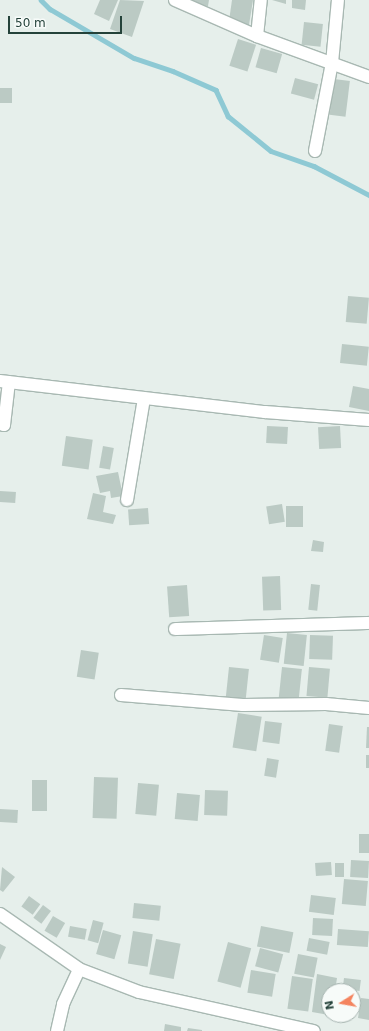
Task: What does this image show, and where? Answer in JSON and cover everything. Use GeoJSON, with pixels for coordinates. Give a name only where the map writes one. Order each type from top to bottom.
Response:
{"type":"FeatureCollection","features":[{"type":"Feature","properties":{"kind":"street"},"geometry":{"type":"LineString","coordinates":[[175,0],[188,2],[257,36],[369,77]]}},
{"type":"Feature","properties":{"kind":"street"},"geometry":{"type":"LineString","coordinates":[[257,36],[261,0]]}},
{"type":"Feature","properties":{"kind":"street"},"geometry":{"type":"LineString","coordinates":[[316,151],[332,63],[338,0]]}},
{"type":"Feature","properties":{"kind":"street"},"geometry":{"type":"LineString","coordinates":[[0,424],[4,424],[5,382],[265,412],[369,420]]}},
{"type":"Feature","properties":{"kind":"street"},"geometry":{"type":"LineString","coordinates":[[127,500],[144,398]]}},
{"type":"Feature","properties":{"kind":"street"},"geometry":{"type":"LineString","coordinates":[[175,629],[369,622]]}},
{"type":"Feature","properties":{"kind":"street"},"geometry":{"type":"LineString","coordinates":[[121,695],[243,705],[326,704],[369,708]]}},
{"type":"Feature","properties":{"kind":"street"},"geometry":{"type":"LineString","coordinates":[[0,914],[79,968],[139,992],[314,1031]]}},
{"type":"Feature","properties":{"kind":"street"},"geometry":{"type":"LineString","coordinates":[[57,1031],[63,1004],[79,968]]}},
{"type":"Feature","properties":{"kind":"building"},"geometry":{"type":"Polygon","coordinates":[[[100,0],[118,0],[109,21],[94,14],[100,0]]]}},
{"type":"Feature","properties":{"kind":"building"},"geometry":{"type":"Polygon","coordinates":[[[120,0],[144,1],[132,37],[110,29],[120,0]]]}},
{"type":"Feature","properties":{"kind":"building"},"geometry":{"type":"Polygon","coordinates":[[[192,0],[209,0],[208,6],[191,5],[192,0]]]}},
{"type":"Feature","properties":{"kind":"building"},"geometry":{"type":"Polygon","coordinates":[[[232,0],[253,0],[249,25],[229,21],[232,0]]]}},
{"type":"Feature","properties":{"kind":"building"},"geometry":{"type":"Polygon","coordinates":[[[272,0],[286,0],[286,4],[272,0]]]}},
{"type":"Feature","properties":{"kind":"building"},"geometry":{"type":"Polygon","coordinates":[[[292,0],[306,0],[305,10],[292,8],[292,0]]]}},
{"type":"Feature","properties":{"kind":"building"},"geometry":{"type":"Polygon","coordinates":[[[304,22],[323,24],[320,47],[302,45],[304,22]]]}},
{"type":"Feature","properties":{"kind":"building"},"geometry":{"type":"Polygon","coordinates":[[[238,39],[256,45],[247,72],[229,66],[238,39]]]}},
{"type":"Feature","properties":{"kind":"building"},"geometry":{"type":"Polygon","coordinates":[[[261,48],[282,54],[277,73],[255,67],[261,48]]]}},
{"type":"Feature","properties":{"kind":"building"},"geometry":{"type":"Polygon","coordinates":[[[295,78],[318,84],[314,100],[291,93],[295,78]]]}},
{"type":"Feature","properties":{"kind":"building"},"geometry":{"type":"Polygon","coordinates":[[[334,79],[350,81],[345,117],[330,115],[334,79]]]}},
{"type":"Feature","properties":{"kind":"building"},"geometry":{"type":"Polygon","coordinates":[[[0,88],[12,88],[12,103],[0,103],[0,88]]]}},
{"type":"Feature","properties":{"kind":"building"},"geometry":{"type":"Polygon","coordinates":[[[348,296],[369,298],[367,324],[346,322],[348,296]]]}},
{"type":"Feature","properties":{"kind":"building"},"geometry":{"type":"Polygon","coordinates":[[[342,344],[369,347],[367,366],[340,363],[342,344]]]}},
{"type":"Feature","properties":{"kind":"building"},"geometry":{"type":"Polygon","coordinates":[[[353,386],[369,389],[369,411],[349,407],[353,386]]]}},
{"type":"Feature","properties":{"kind":"building"},"geometry":{"type":"Polygon","coordinates":[[[267,426],[288,427],[287,444],[266,443],[267,426]]]}},
{"type":"Feature","properties":{"kind":"building"},"geometry":{"type":"Polygon","coordinates":[[[340,426],[341,448],[319,449],[318,427],[340,426]]]}},
{"type":"Feature","properties":{"kind":"building"},"geometry":{"type":"Polygon","coordinates":[[[66,436],[93,440],[89,469],[62,466],[66,436]]]}},
{"type":"Feature","properties":{"kind":"building"},"geometry":{"type":"Polygon","coordinates":[[[103,446],[114,448],[110,470],[99,468],[103,446]]]}},
{"type":"Feature","properties":{"kind":"building"},"geometry":{"type":"Polygon","coordinates":[[[118,472],[123,496],[111,498],[110,491],[100,493],[96,476],[118,472]]]}},
{"type":"Feature","properties":{"kind":"building"},"geometry":{"type":"Polygon","coordinates":[[[0,491],[16,492],[15,503],[0,502],[0,491]]]}},
{"type":"Feature","properties":{"kind":"building"},"geometry":{"type":"Polygon","coordinates":[[[93,493],[106,496],[103,512],[116,515],[113,524],[87,519],[93,493]]]}},
{"type":"Feature","properties":{"kind":"building"},"geometry":{"type":"Polygon","coordinates":[[[282,504],[285,522],[269,524],[266,507],[282,504]]]}},
{"type":"Feature","properties":{"kind":"building"},"geometry":{"type":"Polygon","coordinates":[[[286,506],[303,506],[303,527],[286,527],[286,506]]]}},
{"type":"Feature","properties":{"kind":"building"},"geometry":{"type":"Polygon","coordinates":[[[148,508],[149,524],[129,525],[128,509],[148,508]]]}},
{"type":"Feature","properties":{"kind":"building"},"geometry":{"type":"Polygon","coordinates":[[[313,540],[324,542],[323,552],[311,551],[313,540]]]}},
{"type":"Feature","properties":{"kind":"building"},"geometry":{"type":"Polygon","coordinates":[[[280,576],[281,610],[263,611],[262,577],[280,576]]]}},
{"type":"Feature","properties":{"kind":"building"},"geometry":{"type":"Polygon","coordinates":[[[311,584],[320,585],[317,611],[308,610],[311,584]]]}},
{"type":"Feature","properties":{"kind":"building"},"geometry":{"type":"Polygon","coordinates":[[[187,585],[189,616],[169,617],[167,586],[187,585]]]}},
{"type":"Feature","properties":{"kind":"building"},"geometry":{"type":"Polygon","coordinates":[[[287,633],[307,635],[304,666],[284,664],[287,633]]]}},
{"type":"Feature","properties":{"kind":"building"},"geometry":{"type":"Polygon","coordinates":[[[264,635],[283,638],[279,663],[260,660],[264,635]]]}},
{"type":"Feature","properties":{"kind":"building"},"geometry":{"type":"Polygon","coordinates":[[[310,635],[333,636],[332,660],[309,659],[310,635]]]}},
{"type":"Feature","properties":{"kind":"building"},"geometry":{"type":"Polygon","coordinates":[[[81,650],[99,653],[95,679],[77,677],[81,650]]]}},
{"type":"Feature","properties":{"kind":"building"},"geometry":{"type":"Polygon","coordinates":[[[229,667],[249,669],[246,700],[226,698],[229,667]]]}},
{"type":"Feature","properties":{"kind":"building"},"geometry":{"type":"Polygon","coordinates":[[[282,667],[302,669],[299,700],[279,698],[282,667]]]}},
{"type":"Feature","properties":{"kind":"building"},"geometry":{"type":"Polygon","coordinates":[[[309,667],[330,669],[327,698],[306,696],[309,667]]]}},
{"type":"Feature","properties":{"kind":"building"},"geometry":{"type":"Polygon","coordinates":[[[238,713],[262,717],[256,751],[233,748],[238,713]]]}},
{"type":"Feature","properties":{"kind":"building"},"geometry":{"type":"Polygon","coordinates":[[[265,721],[282,723],[279,744],[262,742],[265,721]]]}},
{"type":"Feature","properties":{"kind":"building"},"geometry":{"type":"Polygon","coordinates":[[[329,724],[343,726],[339,753],[325,751],[329,724]]]}},
{"type":"Feature","properties":{"kind":"building"},"geometry":{"type":"Polygon","coordinates":[[[367,727],[369,727],[369,748],[366,748],[367,727]]]}},
{"type":"Feature","properties":{"kind":"building"},"geometry":{"type":"Polygon","coordinates":[[[366,755],[369,755],[369,768],[366,768],[366,755]]]}},
{"type":"Feature","properties":{"kind":"building"},"geometry":{"type":"Polygon","coordinates":[[[267,758],[279,760],[276,778],[264,776],[267,758]]]}},
{"type":"Feature","properties":{"kind":"building"},"geometry":{"type":"Polygon","coordinates":[[[94,777],[118,778],[117,819],[93,818],[94,777]]]}},
{"type":"Feature","properties":{"kind":"building"},"geometry":{"type":"Polygon","coordinates":[[[32,780],[47,780],[47,811],[32,811],[32,780]]]}},
{"type":"Feature","properties":{"kind":"building"},"geometry":{"type":"Polygon","coordinates":[[[138,783],[159,785],[156,816],[135,814],[138,783]]]}},
{"type":"Feature","properties":{"kind":"building"},"geometry":{"type":"Polygon","coordinates":[[[205,790],[228,791],[227,816],[204,815],[205,790]]]}},
{"type":"Feature","properties":{"kind":"building"},"geometry":{"type":"Polygon","coordinates":[[[177,793],[200,795],[198,821],[175,819],[177,793]]]}},
{"type":"Feature","properties":{"kind":"building"},"geometry":{"type":"Polygon","coordinates":[[[0,809],[18,810],[17,823],[0,822],[0,809]]]}},
{"type":"Feature","properties":{"kind":"building"},"geometry":{"type":"Polygon","coordinates":[[[359,834],[369,834],[369,853],[359,853],[359,834]]]}},
{"type":"Feature","properties":{"kind":"building"},"geometry":{"type":"Polygon","coordinates":[[[351,860],[369,861],[368,878],[350,877],[351,860]]]}},
{"type":"Feature","properties":{"kind":"building"},"geometry":{"type":"Polygon","coordinates":[[[331,862],[332,875],[316,876],[315,863],[331,862]]]}},
{"type":"Feature","properties":{"kind":"building"},"geometry":{"type":"Polygon","coordinates":[[[335,863],[344,863],[344,877],[335,877],[335,863]]]}},
{"type":"Feature","properties":{"kind":"building"},"geometry":{"type":"Polygon","coordinates":[[[2,867],[15,877],[3,892],[0,890],[2,867]]]}},
{"type":"Feature","properties":{"kind":"building"},"geometry":{"type":"Polygon","coordinates":[[[344,879],[368,881],[366,906],[342,904],[344,879]]]}},
{"type":"Feature","properties":{"kind":"building"},"geometry":{"type":"Polygon","coordinates":[[[311,895],[336,898],[334,915],[309,912],[311,895]]]}},
{"type":"Feature","properties":{"kind":"building"},"geometry":{"type":"Polygon","coordinates":[[[29,896],[40,904],[33,915],[21,907],[29,896]]]}},
{"type":"Feature","properties":{"kind":"building"},"geometry":{"type":"Polygon","coordinates":[[[134,903],[161,906],[159,921],[132,918],[134,903]]]}},
{"type":"Feature","properties":{"kind":"building"},"geometry":{"type":"Polygon","coordinates":[[[43,905],[51,911],[41,924],[33,918],[43,905]]]}},
{"type":"Feature","properties":{"kind":"building"},"geometry":{"type":"Polygon","coordinates":[[[53,916],[65,923],[57,938],[44,931],[53,916]]]}},
{"type":"Feature","properties":{"kind":"building"},"geometry":{"type":"Polygon","coordinates":[[[313,918],[333,919],[332,936],[312,935],[313,918]]]}},
{"type":"Feature","properties":{"kind":"building"},"geometry":{"type":"Polygon","coordinates":[[[93,920],[104,923],[98,943],[88,940],[93,920]]]}},
{"type":"Feature","properties":{"kind":"building"},"geometry":{"type":"Polygon","coordinates":[[[70,926],[87,929],[85,940],[68,937],[70,926]]]}},
{"type":"Feature","properties":{"kind":"building"},"geometry":{"type":"Polygon","coordinates":[[[261,926],[293,932],[289,953],[257,947],[261,926]]]}},
{"type":"Feature","properties":{"kind":"building"},"geometry":{"type":"Polygon","coordinates":[[[338,929],[369,931],[368,947],[337,945],[338,929]]]}},
{"type":"Feature","properties":{"kind":"building"},"geometry":{"type":"Polygon","coordinates":[[[103,930],[121,935],[114,959],[96,954],[103,930]]]}},
{"type":"Feature","properties":{"kind":"building"},"geometry":{"type":"Polygon","coordinates":[[[133,931],[153,934],[148,967],[128,964],[133,931]]]}},
{"type":"Feature","properties":{"kind":"building"},"geometry":{"type":"Polygon","coordinates":[[[309,938],[330,942],[327,955],[307,951],[309,938]]]}},
{"type":"Feature","properties":{"kind":"building"},"geometry":{"type":"Polygon","coordinates":[[[156,939],[181,944],[174,979],[149,974],[156,939]]]}},
{"type":"Feature","properties":{"kind":"building"},"geometry":{"type":"Polygon","coordinates":[[[228,942],[251,948],[241,988],[217,982],[228,942]]]}},
{"type":"Feature","properties":{"kind":"building"},"geometry":{"type":"Polygon","coordinates":[[[0,944],[6,947],[0,960],[0,944]]]}},
{"type":"Feature","properties":{"kind":"building"},"geometry":{"type":"Polygon","coordinates":[[[260,948],[283,954],[278,973],[255,966],[260,948]]]}},
{"type":"Feature","properties":{"kind":"building"},"geometry":{"type":"Polygon","coordinates":[[[298,954],[318,958],[314,977],[294,974],[298,954]]]}},
{"type":"Feature","properties":{"kind":"building"},"geometry":{"type":"Polygon","coordinates":[[[251,970],[276,974],[272,997],[247,993],[251,970]]]}},
{"type":"Feature","properties":{"kind":"building"},"geometry":{"type":"Polygon","coordinates":[[[317,974],[337,978],[336,983],[321,983],[321,1014],[312,1012],[317,974]]]}},
{"type":"Feature","properties":{"kind":"building"},"geometry":{"type":"Polygon","coordinates":[[[292,976],[313,979],[308,1012],[287,1009],[292,976]]]}},
{"type":"Feature","properties":{"kind":"building"},"geometry":{"type":"Polygon","coordinates":[[[344,978],[361,980],[361,983],[343,983],[344,978]]]}},
{"type":"Feature","properties":{"kind":"building"},"geometry":{"type":"Polygon","coordinates":[[[361,998],[369,999],[369,1020],[361,1019],[361,998]]]}},
{"type":"Feature","properties":{"kind":"building"},"geometry":{"type":"Polygon","coordinates":[[[165,1024],[181,1027],[181,1031],[164,1031],[165,1024]]]}},
{"type":"Feature","properties":{"kind":"building"},"geometry":{"type":"Polygon","coordinates":[[[188,1028],[202,1030],[202,1031],[187,1031],[188,1028]]]}},
{"type":"Feature","properties":{"kind":"waterway"},"geometry":{"type":"LineString","coordinates":[[41,0],[50,9],[134,58],[173,71],[216,90],[228,116],[271,151],[314,166],[369,195]]}}]}
